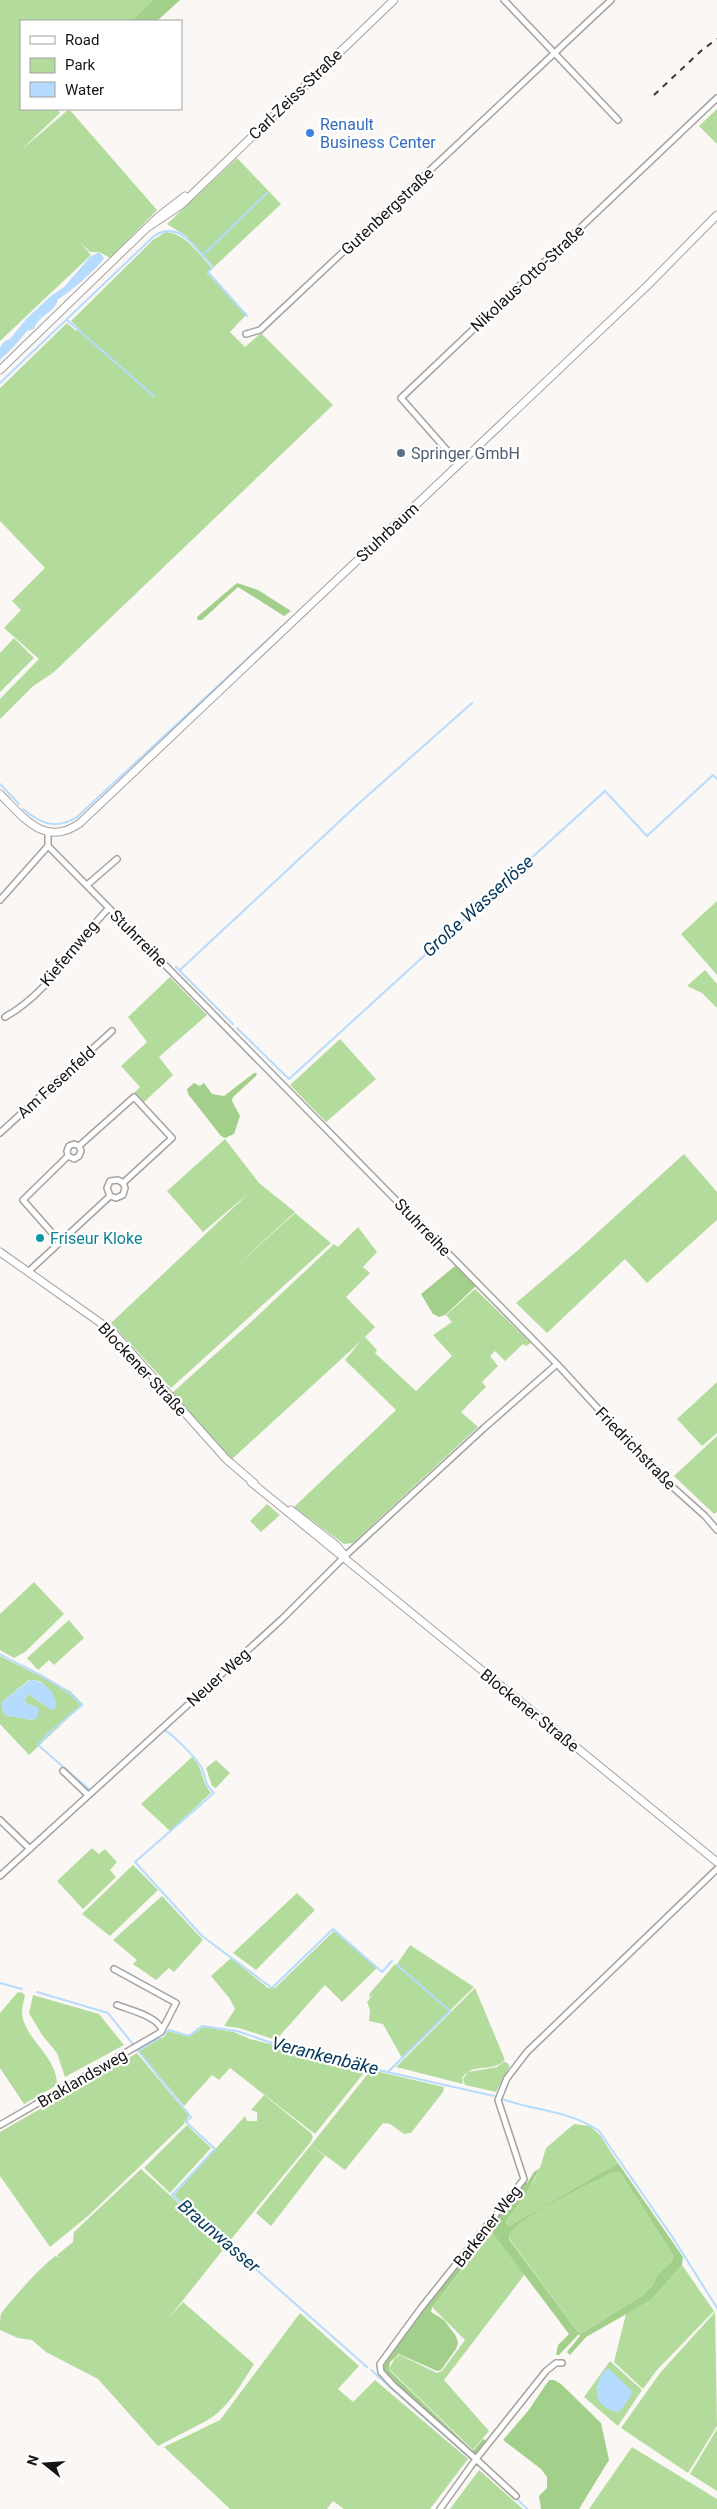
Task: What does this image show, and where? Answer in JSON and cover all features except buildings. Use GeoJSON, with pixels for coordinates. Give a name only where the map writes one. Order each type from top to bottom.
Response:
{"type":"FeatureCollection","features":[{"type":"Feature","properties":{"kind":"street","name":"Carl-Zeiss-Straße"},"geometry":{"type":"LineString","coordinates":[[0,370],[168,208],[197,188],[394,0]]}},
{"type":"Feature","properties":{"kind":"street"},"geometry":{"type":"LineString","coordinates":[[504,0],[618,120]]}},
{"type":"Feature","properties":{"kind":"street","name":"Gutenbergstraße"},"geometry":{"type":"LineString","coordinates":[[246,334],[260,330],[611,0]]}},
{"type":"Feature","properties":{"kind":"street","name":"Nikolaus-Otto-Straße"},"geometry":{"type":"LineString","coordinates":[[459,464],[401,398],[717,98]]}},
{"type":"Feature","properties":{"kind":"street","name":"Stuhrbaum"},"geometry":{"type":"LineString","coordinates":[[48,832],[68,830],[80,823],[673,261],[717,215]]}},
{"type":"Feature","properties":{"kind":"street"},"geometry":{"type":"LineString","coordinates":[[0,794],[28,822],[48,832],[48,846],[0,900]]}},
{"type":"Feature","properties":{"kind":"street","name":"Stuhrreihe"},"geometry":{"type":"LineString","coordinates":[[48,846],[557,1364]]}},
{"type":"Feature","properties":{"kind":"street"},"geometry":{"type":"LineString","coordinates":[[87,885],[118,859]]}},
{"type":"Feature","properties":{"kind":"street","name":"Kiefernweg"},"geometry":{"type":"LineString","coordinates":[[5,1016],[16,1011],[58,972],[109,908]]}},
{"type":"Feature","properties":{"kind":"street","name":"Am Fesenfeld"},"geometry":{"type":"LineString","coordinates":[[0,1133],[112,1031]]}},
{"type":"Feature","properties":{"kind":"street"},"geometry":{"type":"LineString","coordinates":[[79,1146],[134,1098],[172,1138],[123,1183]]}},
{"type":"Feature","properties":{"kind":"street"},"geometry":{"type":"LineString","coordinates":[[68,1156],[69,1146],[74,1144],[79,1146]]}},
{"type":"Feature","properties":{"kind":"street"},"geometry":{"type":"LineString","coordinates":[[68,1156],[74,1159],[79,1156],[81,1151],[79,1146]]}},
{"type":"Feature","properties":{"kind":"street"},"geometry":{"type":"LineString","coordinates":[[60,1242],[23,1200],[68,1156]]}},
{"type":"Feature","properties":{"kind":"street"},"geometry":{"type":"LineString","coordinates":[[118,1180],[123,1183],[125,1191],[121,1197],[110,1196],[107,1190],[110,1181],[118,1180]]}},
{"type":"Feature","properties":{"kind":"street"},"geometry":{"type":"LineString","coordinates":[[29,1271],[110,1196]]}},
{"type":"Feature","properties":{"kind":"street","name":"Blockener Straße"},"geometry":{"type":"LineString","coordinates":[[0,1252],[112,1331],[222,1455],[251,1482],[326,1537],[343,1551],[345,1556],[717,1862]]}},
{"type":"Feature","properties":{"kind":"street"},"geometry":{"type":"LineString","coordinates":[[345,1556],[557,1364]]}},
{"type":"Feature","properties":{"kind":"street","name":"Friedrichstraße"},"geometry":{"type":"LineString","coordinates":[[557,1364],[657,1473],[705,1516],[717,1530]]}},
{"type":"Feature","properties":{"kind":"street","name":"Neuer Weg"},"geometry":{"type":"LineString","coordinates":[[0,1876],[260,1639],[345,1556]]}},
{"type":"Feature","properties":{"kind":"street"},"geometry":{"type":"LineString","coordinates":[[63,1772],[90,1793]]}},
{"type":"Feature","properties":{"kind":"street"},"geometry":{"type":"LineString","coordinates":[[0,1820],[30,1849]]}},
{"type":"Feature","properties":{"kind":"street","name":"Barkener Weg"},"geometry":{"type":"LineString","coordinates":[[516,2496],[393,2385],[381,2372],[380,2364],[421,2308],[524,2180],[498,2102],[499,2094],[512,2070],[527,2052],[717,1869]]}},
{"type":"Feature","properties":{"kind":"street","name":"Braklandsweg"},"geometry":{"type":"LineString","coordinates":[[0,2125],[138,2046],[162,2030],[176,2003],[114,1969]]}},
{"type":"Feature","properties":{"kind":"street"},"geometry":{"type":"LineString","coordinates":[[116,2005],[149,2018],[161,2025],[162,2030]]}},
{"type":"Feature","properties":{"kind":"street"},"geometry":{"type":"LineString","coordinates":[[440,2509],[546,2371],[556,2363],[562,2363]]}},
{"type":"Feature","properties":{"kind":"green space"},"geometry":{"type":"Polygon","coordinates":[[[0,0],[169,0],[147,20],[20,20],[20,110],[58,110],[60,113],[20,151],[70,110],[157,210],[110,258],[99,252],[90,252],[79,241],[91,255],[0,341],[0,0]]]}},
{"type":"Feature","properties":{"kind":"green space"},"geometry":{"type":"Polygon","coordinates":[[[154,0],[180,0],[158,20],[133,20],[154,0]]]}},
{"type":"Feature","properties":{"kind":"green space"},"geometry":{"type":"Polygon","coordinates":[[[717,109],[717,144],[699,126],[717,109]]]}},
{"type":"Feature","properties":{"kind":"green space"},"geometry":{"type":"Polygon","coordinates":[[[237,158],[281,204],[214,267],[186,236],[167,224],[237,158]]]}},
{"type":"Feature","properties":{"kind":"green space"},"geometry":{"type":"Polygon","coordinates":[[[166,232],[180,236],[192,245],[212,268],[207,273],[247,314],[230,332],[245,347],[261,333],[333,405],[54,672],[32,687],[0,719],[0,699],[39,659],[4,628],[21,610],[12,601],[45,568],[0,521],[0,388],[67,323],[76,331],[79,329],[71,321],[153,240],[166,232]]]}},
{"type":"Feature","properties":{"kind":"green space"},"geometry":{"type":"Polygon","coordinates":[[[237,583],[258,590],[291,611],[284,616],[238,587],[202,620],[198,620],[197,617],[237,583]]]}},
{"type":"Feature","properties":{"kind":"green space"},"geometry":{"type":"Polygon","coordinates":[[[14,638],[34,658],[0,692],[0,653],[14,638]]]}},
{"type":"Feature","properties":{"kind":"green space"},"geometry":{"type":"Polygon","coordinates":[[[717,901],[717,975],[681,934],[717,901]]]}},
{"type":"Feature","properties":{"kind":"green space"},"geometry":{"type":"Polygon","coordinates":[[[705,970],[717,984],[717,1008],[702,993],[687,986],[705,970]]]}},
{"type":"Feature","properties":{"kind":"green space"},"geometry":{"type":"Polygon","coordinates":[[[170,977],[207,1015],[159,1057],[173,1075],[143,1103],[134,1093],[140,1087],[121,1066],[147,1042],[128,1017],[170,977]]]}},
{"type":"Feature","properties":{"kind":"green space"},"geometry":{"type":"Polygon","coordinates":[[[340,1039],[376,1079],[326,1122],[290,1085],[340,1039]]]}},
{"type":"Feature","properties":{"kind":"green space"},"geometry":{"type":"Polygon","coordinates":[[[254,1073],[257,1073],[256,1076],[233,1097],[232,1101],[240,1116],[234,1134],[225,1138],[221,1136],[188,1094],[187,1089],[194,1083],[200,1086],[204,1083],[212,1094],[224,1096],[254,1073]]]}},
{"type":"Feature","properties":{"kind":"green space"},"geometry":{"type":"Polygon","coordinates":[[[225,1139],[259,1183],[295,1212],[230,1272],[295,1213],[331,1243],[171,1388],[111,1323],[249,1193],[203,1232],[167,1191],[225,1139]]]}},
{"type":"Feature","properties":{"kind":"green space"},"geometry":{"type":"Polygon","coordinates":[[[684,1154],[717,1192],[717,1220],[647,1283],[625,1259],[547,1333],[516,1303],[577,1251],[684,1154]]]}},
{"type":"Feature","properties":{"kind":"green space"},"geometry":{"type":"Polygon","coordinates":[[[358,1227],[377,1252],[363,1267],[370,1273],[346,1297],[375,1327],[365,1337],[377,1350],[375,1353],[416,1391],[452,1356],[433,1335],[452,1322],[446,1315],[475,1289],[531,1343],[526,1346],[523,1344],[505,1361],[495,1351],[490,1356],[498,1366],[482,1382],[486,1387],[461,1412],[478,1427],[353,1543],[344,1544],[294,1507],[396,1410],[345,1360],[361,1341],[231,1460],[172,1393],[334,1244],[338,1247],[358,1227]]]}},
{"type":"Feature","properties":{"kind":"green space"},"geometry":{"type":"Polygon","coordinates":[[[455,1266],[476,1286],[445,1315],[439,1317],[433,1314],[421,1294],[455,1266]]]}},
{"type":"Feature","properties":{"kind":"green space"},"geometry":{"type":"Polygon","coordinates":[[[717,1382],[717,1433],[702,1446],[677,1419],[717,1382]]]}},
{"type":"Feature","properties":{"kind":"green space"},"geometry":{"type":"Polygon","coordinates":[[[717,1436],[717,1512],[714,1514],[674,1476],[717,1436]]]}},
{"type":"Feature","properties":{"kind":"green space"},"geometry":{"type":"Polygon","coordinates":[[[267,1504],[280,1515],[261,1532],[250,1521],[267,1504]]]}},
{"type":"Feature","properties":{"kind":"green space"},"geometry":{"type":"Polygon","coordinates":[[[34,1582],[64,1614],[25,1652],[14,1658],[0,1650],[0,1614],[34,1582]]]}},
{"type":"Feature","properties":{"kind":"green space"},"geometry":{"type":"Polygon","coordinates":[[[69,1620],[84,1638],[54,1665],[49,1660],[38,1670],[27,1658],[69,1620]]]}},
{"type":"Feature","properties":{"kind":"green space"},"geometry":{"type":"Polygon","coordinates":[[[0,1656],[70,1691],[83,1704],[29,1755],[0,1724],[0,1656]],[[29,1680],[2,1702],[2,1709],[5,1715],[32,1720],[33,1706],[27,1704],[24,1700],[29,1694],[47,1707],[46,1688],[44,1684],[36,1680],[29,1680]]]}},
{"type":"Feature","properties":{"kind":"green space"},"geometry":{"type":"Polygon","coordinates":[[[192,1757],[199,1766],[205,1784],[211,1793],[170,1831],[141,1804],[192,1757]]]}},
{"type":"Feature","properties":{"kind":"green space"},"geometry":{"type":"Polygon","coordinates":[[[216,1760],[230,1773],[216,1788],[212,1786],[206,1768],[216,1760]]]}},
{"type":"Feature","properties":{"kind":"green space"},"geometry":{"type":"Polygon","coordinates":[[[92,1848],[99,1854],[105,1849],[117,1862],[110,1870],[116,1877],[83,1909],[57,1881],[92,1848]]]}},
{"type":"Feature","properties":{"kind":"green space"},"geometry":{"type":"Polygon","coordinates":[[[133,1865],[158,1890],[110,1936],[82,1914],[133,1865]]]}},
{"type":"Feature","properties":{"kind":"green space"},"geometry":{"type":"Polygon","coordinates":[[[297,1893],[315,1910],[256,1970],[233,1953],[297,1893]]]}},
{"type":"Feature","properties":{"kind":"green space"},"geometry":{"type":"Polygon","coordinates":[[[162,1896],[203,1940],[174,1972],[169,1968],[156,1980],[133,1964],[137,1960],[113,1940],[162,1896]]]}},
{"type":"Feature","properties":{"kind":"green space"},"geometry":{"type":"Polygon","coordinates":[[[334,1931],[377,1968],[342,2002],[325,1985],[276,2040],[239,2028],[224,2026],[235,2009],[230,1999],[211,1976],[231,1958],[268,1988],[275,1988],[334,1931]]]}},
{"type":"Feature","properties":{"kind":"green space"},"geometry":{"type":"Polygon","coordinates":[[[410,1945],[474,1987],[402,2058],[383,2024],[369,2021],[370,2010],[367,2002],[373,1995],[369,1998],[370,1993],[395,1964],[434,1997],[397,1964],[410,1945]]]}},
{"type":"Feature","properties":{"kind":"green space"},"geometry":{"type":"Polygon","coordinates":[[[475,1988],[505,2060],[495,2066],[469,2071],[462,2078],[463,2084],[396,2067],[475,1988]]]}},
{"type":"Feature","properties":{"kind":"green space"},"geometry":{"type":"Polygon","coordinates":[[[18,1992],[23,1993],[25,1996],[22,2009],[24,2021],[33,2039],[52,2065],[57,2085],[24,2104],[0,2068],[0,2013],[18,1992]]]}},
{"type":"Feature","properties":{"kind":"green space"},"geometry":{"type":"Polygon","coordinates":[[[33,1995],[99,2014],[124,2045],[65,2077],[57,2053],[42,2035],[29,2013],[33,1995]]]}},
{"type":"Feature","properties":{"kind":"green space"},"geometry":{"type":"Polygon","coordinates":[[[203,2027],[234,2032],[250,2039],[367,2069],[315,2134],[230,2068],[219,2080],[212,2075],[184,2106],[139,2051],[165,2036],[168,2031],[189,2037],[203,2027]]]}},
{"type":"Feature","properties":{"kind":"green space"},"geometry":{"type":"Polygon","coordinates":[[[137,2053],[189,2116],[183,2125],[88,2216],[50,2247],[0,2176],[0,2132],[137,2053]]]}},
{"type":"Feature","properties":{"kind":"green space"},"geometry":{"type":"Polygon","coordinates":[[[503,2062],[510,2066],[496,2092],[465,2085],[463,2079],[468,2072],[497,2067],[503,2062]]]}},
{"type":"Feature","properties":{"kind":"green space"},"geometry":{"type":"Polygon","coordinates":[[[371,2070],[444,2087],[443,2092],[411,2133],[404,2134],[390,2124],[383,2123],[345,2170],[311,2145],[371,2070]]]}},
{"type":"Feature","properties":{"kind":"green space"},"geometry":{"type":"Polygon","coordinates":[[[264,2095],[311,2133],[313,2137],[228,2243],[174,2195],[245,2116],[247,2121],[257,2121],[257,2112],[251,2110],[264,2095]]]}},
{"type":"Feature","properties":{"kind":"green space"},"geometry":{"type":"Polygon","coordinates":[[[574,2124],[590,2126],[600,2135],[618,2163],[509,2226],[506,2223],[507,2219],[534,2180],[546,2148],[574,2124]]]}},
{"type":"Feature","properties":{"kind":"green space"},"geometry":{"type":"Polygon","coordinates":[[[187,2125],[211,2148],[170,2193],[144,2168],[187,2125]]]}},
{"type":"Feature","properties":{"kind":"green space"},"geometry":{"type":"Polygon","coordinates":[[[311,2145],[325,2156],[271,2226],[256,2213],[311,2145]]]}},
{"type":"Feature","properties":{"kind":"green space"},"geometry":{"type":"Polygon","coordinates":[[[618,2163],[683,2257],[682,2265],[651,2300],[586,2337],[570,2355],[567,2352],[580,2336],[579,2334],[559,2355],[556,2355],[558,2345],[569,2334],[492,2232],[432,2307],[431,2312],[444,2320],[456,2336],[458,2343],[456,2349],[441,2370],[437,2371],[399,2354],[390,2362],[389,2370],[473,2451],[483,2439],[487,2441],[475,2457],[394,2384],[383,2371],[386,2357],[423,2307],[525,2180],[527,2183],[534,2172],[540,2168],[526,2193],[507,2219],[506,2223],[509,2226],[618,2163]],[[620,2172],[611,2173],[544,2207],[509,2233],[509,2239],[577,2331],[582,2333],[643,2295],[653,2285],[658,2274],[672,2261],[673,2255],[620,2172]]]}},
{"type":"Feature","properties":{"kind":"green space"},"geometry":{"type":"Polygon","coordinates":[[[141,2169],[226,2246],[168,2319],[183,2302],[254,2364],[233,2396],[214,2416],[158,2446],[98,2379],[46,2352],[32,2340],[18,2338],[0,2330],[1,2314],[19,2292],[51,2259],[56,2256],[60,2258],[57,2255],[73,2242],[74,2232],[141,2169]]]}},
{"type":"Feature","properties":{"kind":"green space"},"geometry":{"type":"Polygon","coordinates":[[[620,2172],[673,2255],[672,2261],[658,2274],[653,2285],[643,2295],[582,2333],[577,2331],[509,2238],[509,2232],[531,2214],[557,2199],[611,2173],[620,2172]]]}},
{"type":"Feature","properties":{"kind":"green space"},"geometry":{"type":"Polygon","coordinates":[[[493,2232],[525,2274],[444,2380],[489,2431],[473,2450],[389,2369],[395,2358],[400,2355],[437,2373],[442,2371],[465,2340],[432,2307],[493,2232]]]}},
{"type":"Feature","properties":{"kind":"green space"},"geometry":{"type":"Polygon","coordinates":[[[682,2265],[714,2311],[657,2370],[643,2389],[614,2362],[626,2314],[651,2300],[682,2265]]]}},
{"type":"Feature","properties":{"kind":"green space"},"geometry":{"type":"Polygon","coordinates":[[[715,2312],[717,2426],[688,2473],[621,2428],[660,2373],[715,2312]]]}},
{"type":"Feature","properties":{"kind":"green space"},"geometry":{"type":"Polygon","coordinates":[[[300,2313],[359,2366],[338,2389],[353,2402],[375,2380],[468,2459],[430,2509],[344,2509],[333,2501],[327,2509],[230,2509],[164,2447],[220,2420],[300,2313]]]}},
{"type":"Feature","properties":{"kind":"green space"},"geometry":{"type":"Polygon","coordinates":[[[610,2361],[642,2390],[618,2426],[584,2397],[610,2361]]]}},
{"type":"Feature","properties":{"kind":"green space"},"geometry":{"type":"Polygon","coordinates":[[[549,2380],[554,2380],[561,2384],[601,2423],[609,2460],[579,2509],[541,2509],[539,2496],[547,2488],[547,2477],[541,2469],[503,2440],[528,2411],[549,2380]]]}},
{"type":"Feature","properties":{"kind":"green space"},"geometry":{"type":"Polygon","coordinates":[[[717,2429],[717,2491],[690,2474],[717,2429]]]}},
{"type":"Feature","properties":{"kind":"green space"},"geometry":{"type":"Polygon","coordinates":[[[632,2447],[717,2499],[717,2509],[589,2509],[632,2447]]]}},
{"type":"Feature","properties":{"kind":"green space"},"geometry":{"type":"Polygon","coordinates":[[[479,2470],[523,2509],[450,2509],[479,2470]]]}},
{"type":"Feature","properties":{"kind":"water"},"geometry":{"type":"Polygon","coordinates":[[[99,252],[104,258],[96,267],[75,287],[58,299],[54,308],[39,320],[34,329],[27,331],[0,360],[0,347],[5,341],[10,339],[27,318],[51,296],[64,287],[90,257],[99,252]]]}},
{"type":"Feature","properties":{"kind":"water"},"geometry":{"type":"Polygon","coordinates":[[[30,1680],[40,1682],[49,1688],[55,1698],[56,1708],[51,1710],[29,1694],[24,1700],[27,1704],[37,1707],[39,1711],[37,1718],[32,1720],[5,1715],[2,1709],[2,1702],[30,1680]]]}},
{"type":"Feature","properties":{"kind":"water"},"geometry":{"type":"Polygon","coordinates":[[[608,2368],[632,2391],[630,2398],[619,2412],[604,2406],[599,2401],[597,2395],[598,2381],[608,2368]]]}},
{"type":"Feature","properties":{"kind":"waterway"},"geometry":{"type":"LineString","coordinates":[[202,256],[267,193]]}},
{"type":"Feature","properties":{"kind":"waterway"},"geometry":{"type":"LineString","coordinates":[[0,383],[154,236],[163,232],[172,231],[180,234],[194,245],[213,267],[208,272],[247,316]]}},
{"type":"Feature","properties":{"kind":"waterway"},"geometry":{"type":"LineString","coordinates":[[67,320],[154,396]]}},
{"type":"Feature","properties":{"kind":"waterway"},"geometry":{"type":"LineString","coordinates":[[23,809],[42,822],[49,824],[62,823],[77,817],[290,619]]}},
{"type":"Feature","properties":{"kind":"waterway"},"geometry":{"type":"LineString","coordinates":[[180,970],[357,805],[472,703]]}},
{"type":"Feature","properties":{"kind":"waterway","name":"Große Wasserlöse"},"geometry":{"type":"LineString","coordinates":[[237,1028],[289,1079],[605,791],[647,836],[713,775],[717,779]]}},
{"type":"Feature","properties":{"kind":"waterway","name":"Große Wasserlöse"},"geometry":{"type":"LineString","coordinates":[[0,784],[19,804]]}},
{"type":"Feature","properties":{"kind":"waterway","name":"Große Wasserlöse"},"geometry":{"type":"LineString","coordinates":[[176,967],[233,1024]]}},
{"type":"Feature","properties":{"kind":"waterway"},"geometry":{"type":"LineString","coordinates":[[0,1654],[43,1676],[63,1689],[82,1705],[38,1745],[91,1791]]}},
{"type":"Feature","properties":{"kind":"waterway"},"geometry":{"type":"LineString","coordinates":[[164,1730],[196,1759],[207,1784],[214,1793],[135,1862],[202,1936],[272,1988],[333,1929],[382,1972],[392,1961]]}},
{"type":"Feature","properties":{"kind":"waterway"},"geometry":{"type":"LineString","coordinates":[[389,2071],[450,2011],[397,1965]]}},
{"type":"Feature","properties":{"kind":"waterway","name":"Braunwasser"},"geometry":{"type":"LineString","coordinates":[[0,1983],[22,1989]]}},
{"type":"Feature","properties":{"kind":"waterway","name":"Braunwasser"},"geometry":{"type":"LineString","coordinates":[[37,1992],[108,2013],[191,2117],[186,2122],[215,2149],[172,2195],[367,2367]]}},
{"type":"Feature","properties":{"kind":"waterway","name":"Verankenbäke"},"geometry":{"type":"LineString","coordinates":[[163,2035],[169,2030],[189,2036],[202,2026],[237,2031],[298,2052],[494,2096]]}},
{"type":"Feature","properties":{"kind":"waterway","name":"Verankenbäke"},"geometry":{"type":"LineString","coordinates":[[138,2050],[160,2038]]}},
{"type":"Feature","properties":{"kind":"waterway","name":"Verankenbäke"},"geometry":{"type":"LineString","coordinates":[[502,2099],[564,2115],[588,2124],[599,2131],[673,2238],[717,2308]]}},
{"type":"Feature","properties":{"kind":"waterway","name":"Braunwasser"},"geometry":{"type":"LineString","coordinates":[[371,2370],[471,2459]]}},
{"type":"Feature","properties":{"kind":"waterway","name":"Braunwasser"},"geometry":{"type":"LineString","coordinates":[[515,2497],[527,2509]]}},
{"type":"Feature","properties":{"kind":"railway"},"geometry":{"type":"LineString","coordinates":[[654,95],[702,50],[717,39]]}},
{"type":"Feature","properties":{"kind":"place","name":"Renault Business Center"},"geometry":{"type":"Point","coordinates":[310,133]}},
{"type":"Feature","properties":{"kind":"place","name":"Springer GmbH"},"geometry":{"type":"Point","coordinates":[401,453]}},
{"type":"Feature","properties":{"kind":"place","name":"Friseur Kloke"},"geometry":{"type":"Point","coordinates":[40,1238]}}]}
